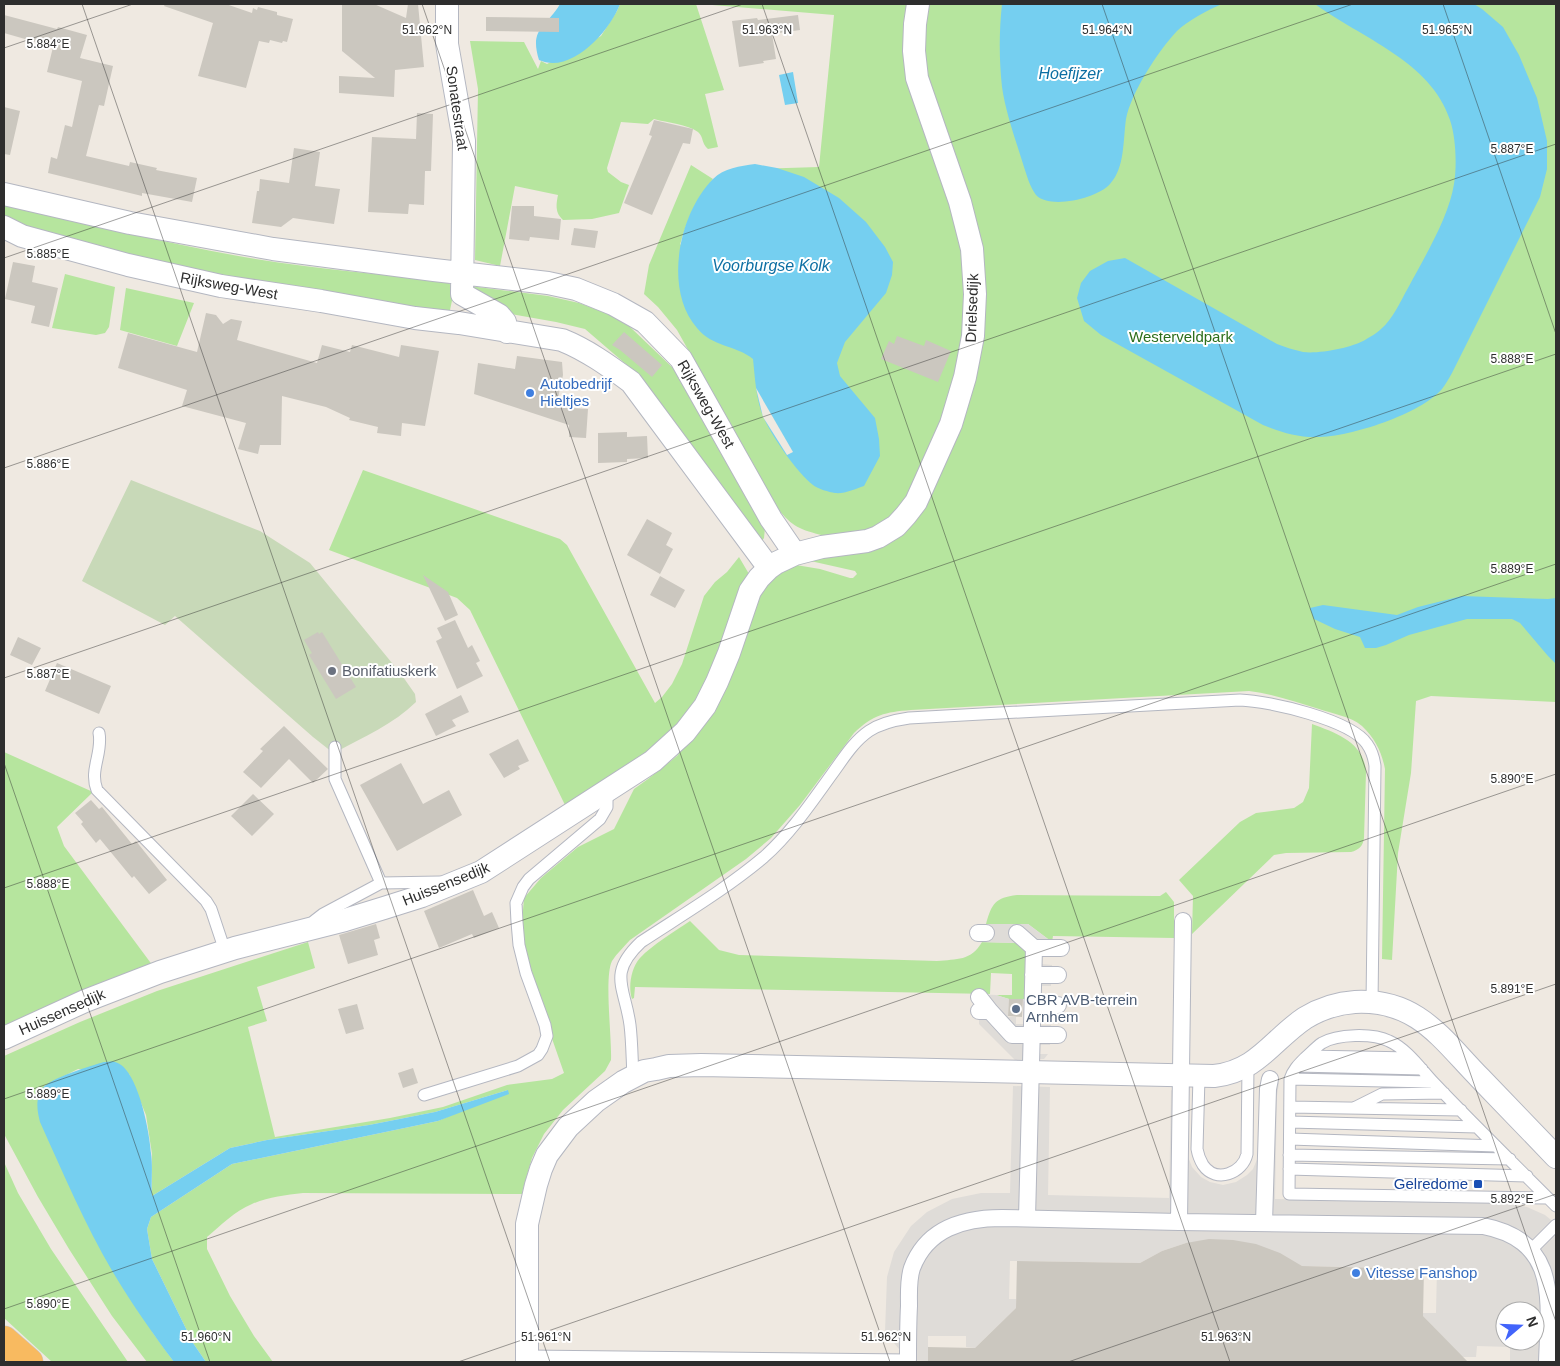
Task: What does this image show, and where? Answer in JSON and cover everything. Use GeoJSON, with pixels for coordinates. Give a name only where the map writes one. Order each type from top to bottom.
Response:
{"type":"FeatureCollection","features":[{"type":"Feature","properties":{"kind":"highway"},"geometry":{"type":"LineString","coordinates":[[4,1340],[29,1362]]}},
{"type":"Feature","properties":{"kind":"street","name":"Sonatestraat"},"geometry":{"type":"LineString","coordinates":[[447,4],[447,44],[464,141],[462,284]]}},
{"type":"Feature","properties":{"kind":"street","name":"Drielsedijk"},"geometry":{"type":"LineString","coordinates":[[822,547],[867,541],[889,530],[906,515],[916,502],[951,424],[965,377],[973,336],[975,294],[972,249],[960,202],[917,78],[914,51],[918,4]]}},
{"type":"Feature","properties":{"kind":"street","name":"Rijksweg-West"},"geometry":{"type":"LineString","coordinates":[[4,194],[130,223],[462,284],[548,283],[576,289],[613,304],[645,322],[681,359],[771,519],[795,554]]}},
{"type":"Feature","properties":{"kind":"street","name":"Rijksweg-West"},"geometry":{"type":"LineString","coordinates":[[4,227],[22,236],[128,265],[221,286],[562,340],[575,345],[631,382],[768,568]]}},
{"type":"Feature","properties":{"kind":"street","name":"Rijksweg-West"},"geometry":{"type":"LineString","coordinates":[[462,284],[505,322],[507,332]]}},
{"type":"Feature","properties":{"kind":"street"},"geometry":{"type":"LineString","coordinates":[[459,323],[462,284]]}},
{"type":"Feature","properties":{"kind":"street","name":"Huissensedijk"},"geometry":{"type":"LineString","coordinates":[[4,1038],[84,1001],[160,972],[225,951],[384,908],[457,882],[481,872],[496,863],[659,755],[685,732],[705,706],[717,682],[750,591],[759,578],[768,568],[776,563],[795,554],[822,547]]}},
{"type":"Feature","properties":{"kind":"street"},"geometry":{"type":"LineString","coordinates":[[1179,1222],[1189,1076],[1183,920]]}},
{"type":"Feature","properties":{"kind":"street"},"geometry":{"type":"LineString","coordinates":[[1018,933],[1034,948],[1061,948]]}},
{"type":"Feature","properties":{"kind":"street"},"geometry":{"type":"LineString","coordinates":[[1027,1218],[1034,948]]}},
{"type":"Feature","properties":{"kind":"street"},"geometry":{"type":"LineString","coordinates":[[1033,975],[1058,975]]}},
{"type":"Feature","properties":{"kind":"street"},"geometry":{"type":"LineString","coordinates":[[527,1359],[527,1224],[541,1169],[547,1155],[568,1127],[596,1101],[633,1076],[644,1071],[669,1066],[702,1065],[1189,1076],[1224,1075],[1248,1066],[1305,1018],[1317,1012],[1340,1004],[1372,1003],[1390,1005],[1404,1010],[1427,1024],[1556,1157]]}},
{"type":"Feature","properties":{"kind":"street"},"geometry":{"type":"LineString","coordinates":[[1032,1005],[1058,1005]]}},
{"type":"Feature","properties":{"kind":"street"},"geometry":{"type":"LineString","coordinates":[[983,1006],[1012,1035],[1058,1036]]}},
{"type":"Feature","properties":{"kind":"street"},"geometry":{"type":"LineString","coordinates":[[1264,1223],[1268,1089],[1270,1079]]}},
{"type":"Feature","properties":{"kind":"street"},"geometry":{"type":"LineString","coordinates":[[908,1360],[909,1284],[912,1269],[918,1256],[927,1245],[939,1233],[959,1223],[976,1219],[1027,1218],[1483,1226],[1498,1229],[1510,1233],[1524,1242],[1544,1271],[1549,1300],[1550,1360]]}},
{"type":"Feature","properties":{"kind":"lane"},"geometry":{"type":"LineString","coordinates":[[633,1076],[630,1024],[620,987],[625,961],[633,950],[714,894],[773,848],[798,821],[860,738],[877,726],[909,718],[1240,700],[1277,705],[1318,716],[1352,730],[1368,744],[1375,766],[1372,1003]]}},
{"type":"Feature","properties":{"kind":"lane"},"geometry":{"type":"LineString","coordinates":[[99,733],[100,747],[93,773],[97,790],[206,901],[211,909],[225,951]]}},
{"type":"Feature","properties":{"kind":"lane"},"geometry":{"type":"LineString","coordinates":[[335,747],[335,778],[381,883]]}},
{"type":"Feature","properties":{"kind":"lane"},"geometry":{"type":"LineString","coordinates":[[424,1095],[518,1066],[538,1055],[542,1049],[546,1041],[546,1030],[526,973],[519,945],[516,903],[529,879],[553,857],[600,820],[607,807],[607,791]]}},
{"type":"Feature","properties":{"kind":"lane"},"geometry":{"type":"LineString","coordinates":[[300,931],[323,914],[381,883],[457,882]]}},
{"type":"Feature","properties":{"kind":"lane"},"geometry":{"type":"LineString","coordinates":[[1364,1036],[1389,1041],[1411,1058],[1432,1082],[1552,1202],[1289,1194],[1290,1079],[1292,1072],[1322,1044],[1331,1039],[1364,1036]]}},
{"type":"Feature","properties":{"kind":"lane"},"geometry":{"type":"LineString","coordinates":[[1308,1056],[1411,1058]]}},
{"type":"Feature","properties":{"kind":"lane"},"geometry":{"type":"LineString","coordinates":[[1189,1076],[1197,1150],[1202,1164],[1207,1170],[1218,1175],[1230,1174],[1241,1167],[1246,1161],[1248,1066]]}},
{"type":"Feature","properties":{"kind":"lane"},"geometry":{"type":"LineString","coordinates":[[1298,1066],[1422,1069]]}},
{"type":"Feature","properties":{"kind":"lane"},"geometry":{"type":"LineString","coordinates":[[1290,1079],[1432,1082]]}},
{"type":"Feature","properties":{"kind":"lane"},"geometry":{"type":"LineString","coordinates":[[1354,1108],[1382,1094],[1444,1093]]}},
{"type":"Feature","properties":{"kind":"lane"},"geometry":{"type":"LineString","coordinates":[[1290,1107],[1461,1110]]}},
{"type":"Feature","properties":{"kind":"lane"},"geometry":{"type":"LineString","coordinates":[[1290,1122],[1477,1127]]}},
{"type":"Feature","properties":{"kind":"lane"},"geometry":{"type":"LineString","coordinates":[[1290,1139],[1496,1146]]}},
{"type":"Feature","properties":{"kind":"lane"},"geometry":{"type":"LineString","coordinates":[[1289,1155],[1510,1159]]}},
{"type":"Feature","properties":{"kind":"lane"},"geometry":{"type":"LineString","coordinates":[[1289,1169],[1527,1176]]}},
{"type":"Feature","properties":{"kind":"lane"},"geometry":{"type":"LineString","coordinates":[[1531,1250],[1556,1225]]}},
{"type":"Feature","properties":{"kind":"lane"},"geometry":{"type":"LineString","coordinates":[[527,1359],[908,1360]]}},
{"type":"Feature","properties":{"kind":"green space"},"geometry":{"type":"Polygon","coordinates":[[[620,4],[696,4],[724,90],[705,94],[718,147],[708,149],[698,132],[683,125],[654,119],[648,124],[621,122],[607,168],[608,172],[621,182],[629,185],[619,213],[592,219],[563,220],[557,209],[558,195],[515,186],[500,266],[475,260],[478,89],[470,41],[524,42],[538,69],[541,61],[547,64],[601,36],[620,4]]]}},
{"type":"Feature","properties":{"kind":"green space","name":"Westerveldpark"},"geometry":{"type":"Polygon","coordinates":[[[700,4],[1556,4],[1556,702],[1431,696],[1416,701],[1411,773],[1398,853],[1392,960],[1382,959],[1385,769],[1382,757],[1374,741],[1362,726],[1352,720],[1267,694],[1249,691],[911,710],[887,713],[874,718],[854,733],[800,805],[771,838],[746,859],[630,940],[614,958],[610,969],[608,994],[611,1060],[605,1071],[563,1110],[544,1134],[532,1158],[522,1194],[303,1193],[277,1197],[252,1204],[228,1219],[207,1237],[207,1249],[230,1296],[254,1336],[273,1362],[206,1362],[193,1343],[152,1259],[147,1229],[151,1217],[232,1164],[438,1121],[508,1090],[435,1112],[230,1148],[152,1196],[152,1154],[146,1115],[129,1074],[78,1069],[44,1086],[153,1333],[174,1362],[147,1362],[112,1316],[69,1249],[4,1134],[4,1056],[80,1022],[157,991],[308,942],[315,968],[257,987],[267,1021],[248,1027],[275,1137],[390,1118],[443,1107],[507,1085],[552,1079],[564,1073],[520,947],[524,898],[541,878],[578,847],[614,829],[634,789],[677,756],[709,717],[750,613],[765,585],[790,564],[820,569],[850,578],[857,574],[855,571],[806,560],[825,536],[791,523],[775,505],[677,330],[658,307],[644,294],[649,265],[691,165],[713,179],[693,210],[680,245],[751,169],[819,167],[834,15],[700,4]]]}},
{"type":"Feature","properties":{"kind":"green space"},"geometry":{"type":"Polygon","coordinates":[[[4,203],[154,239],[244,257],[320,268],[448,281],[454,291],[450,310],[444,314],[235,280],[47,236],[4,216],[4,203]]]}},
{"type":"Feature","properties":{"kind":"green space"},"geometry":{"type":"Polygon","coordinates":[[[65,274],[115,287],[109,327],[105,333],[96,335],[52,328],[65,274]]]}},
{"type":"Feature","properties":{"kind":"green space"},"geometry":{"type":"Polygon","coordinates":[[[470,286],[548,296],[579,303],[608,314],[629,326],[674,369],[765,528],[762,541],[628,366],[585,329],[505,313],[470,286]]]}},
{"type":"Feature","properties":{"kind":"green space"},"geometry":{"type":"Polygon","coordinates":[[[126,288],[194,303],[177,346],[120,330],[126,288]]]}},
{"type":"Feature","properties":{"kind":"green space"},"geometry":{"type":"Polygon","coordinates":[[[363,470],[560,539],[567,545],[655,703],[672,684],[682,664],[704,596],[739,557],[749,574],[700,697],[657,747],[565,805],[470,610],[457,598],[329,550],[363,470]]]}},
{"type":"Feature","properties":{"kind":"green space"},"geometry":{"type":"Polygon","coordinates":[[[131,480],[260,531],[310,563],[401,674],[415,694],[416,702],[388,724],[336,752],[332,752],[175,616],[165,625],[82,581],[131,480]]]}},
{"type":"Feature","properties":{"kind":"green space"},"geometry":{"type":"Polygon","coordinates":[[[1312,724],[1347,740],[1360,753],[1364,762],[1366,772],[1364,838],[1362,845],[1351,852],[1286,853],[1274,855],[1192,934],[1193,896],[1179,880],[1240,822],[1256,813],[1294,808],[1303,802],[1309,788],[1312,724]]]}},
{"type":"Feature","properties":{"kind":"green space"},"geometry":{"type":"Polygon","coordinates":[[[4,752],[93,792],[57,827],[64,846],[153,966],[4,1029],[4,752]]]}},
{"type":"Feature","properties":{"kind":"green space"},"geometry":{"type":"Polygon","coordinates":[[[1166,892],[1174,902],[1174,938],[1053,936],[1052,942],[1028,924],[986,924],[993,906],[999,900],[1010,896],[1160,896],[1166,892]]]}},
{"type":"Feature","properties":{"kind":"green space"},"geometry":{"type":"Polygon","coordinates":[[[690,921],[719,950],[739,955],[937,961],[968,956],[982,942],[1016,943],[1027,950],[1027,999],[1009,999],[996,995],[1012,995],[1012,974],[991,973],[990,994],[635,987],[634,998],[632,999],[630,989],[631,978],[637,962],[651,948],[690,921]]]}},
{"type":"Feature","properties":{"kind":"green space"},"geometry":{"type":"Polygon","coordinates":[[[4,1162],[18,1193],[51,1249],[128,1362],[52,1362],[4,1318],[4,1162]]]}},
{"type":"Feature","properties":{"kind":"shaded area"},"geometry":{"type":"Polygon","coordinates":[[[978,924],[1028,924],[1052,942],[1042,955],[1041,964],[1052,965],[1051,986],[1041,986],[1041,995],[1051,995],[1051,1016],[1040,1016],[1040,1025],[1051,1025],[1050,1045],[1040,1045],[1040,1054],[1048,1054],[1044,1059],[1015,1060],[979,1024],[979,994],[996,995],[1009,999],[1008,1017],[1016,1017],[1016,1024],[1024,1024],[1027,950],[1016,943],[977,942],[978,924]]]}},
{"type":"Feature","properties":{"kind":"shaded area"},"geometry":{"type":"Polygon","coordinates":[[[1270,1079],[1279,1083],[1277,1096],[1275,1199],[1499,1203],[1527,1207],[1545,1215],[1556,1224],[1556,1362],[1510,1362],[1510,1351],[1545,1351],[1545,1301],[1495,1301],[1495,1347],[1477,1346],[1476,1357],[1462,1357],[1423,1316],[1423,1313],[1436,1313],[1437,1269],[1302,1266],[1186,1243],[1162,1251],[1140,1263],[1010,1261],[1009,1299],[1016,1299],[1016,1308],[975,1348],[966,1347],[966,1336],[928,1336],[928,1361],[908,1360],[885,1332],[887,1277],[894,1252],[911,1226],[927,1212],[952,1199],[981,1193],[1010,1193],[1013,1086],[1050,1087],[1048,1195],[1169,1198],[1171,1090],[1174,1091],[1187,1154],[1192,1167],[1201,1177],[1210,1182],[1223,1185],[1236,1182],[1253,1169],[1260,1152],[1270,1079]]]}},
{"type":"Feature","properties":{"kind":"water"},"geometry":{"type":"Polygon","coordinates":[[[560,4],[620,4],[608,26],[588,48],[564,61],[551,63],[539,60],[536,41],[540,29],[560,4]]]}},
{"type":"Feature","properties":{"kind":"water","name":"Hoefijzer"},"geometry":{"type":"Polygon","coordinates":[[[1002,4],[1222,4],[1186,23],[1177,31],[1146,73],[1133,97],[1129,109],[1121,162],[1110,184],[1085,198],[1052,202],[1036,195],[1032,189],[1011,127],[1001,77],[1000,35],[1002,4]]]}},
{"type":"Feature","properties":{"kind":"water"},"geometry":{"type":"Polygon","coordinates":[[[1315,4],[1474,4],[1482,9],[1503,27],[1519,55],[1537,98],[1547,141],[1547,169],[1540,197],[1452,373],[1442,389],[1418,407],[1383,423],[1346,433],[1315,437],[1289,434],[1263,425],[1101,335],[1084,321],[1077,298],[1081,283],[1090,271],[1108,261],[1125,258],[1277,344],[1303,352],[1326,351],[1352,346],[1373,335],[1389,320],[1428,251],[1447,210],[1454,184],[1455,169],[1455,143],[1452,127],[1441,99],[1411,66],[1315,4]]]}},
{"type":"Feature","properties":{"kind":"water"},"geometry":{"type":"Polygon","coordinates":[[[793,72],[798,103],[785,105],[779,75],[793,72]]]}},
{"type":"Feature","properties":{"kind":"water","name":"Voorburgse Kolk"},"geometry":{"type":"Polygon","coordinates":[[[755,164],[777,168],[804,177],[839,198],[866,222],[885,247],[893,262],[892,275],[886,293],[845,342],[837,363],[840,376],[875,418],[879,439],[880,456],[864,486],[850,491],[835,493],[821,489],[807,480],[792,463],[763,416],[757,396],[753,359],[703,334],[687,312],[680,293],[678,273],[679,252],[691,211],[701,194],[717,175],[727,170],[755,164]]]}},
{"type":"Feature","properties":{"kind":"water"},"geometry":{"type":"Polygon","coordinates":[[[1462,596],[1556,598],[1556,664],[1520,623],[1512,619],[1467,619],[1409,635],[1376,648],[1365,648],[1360,637],[1335,629],[1314,619],[1310,608],[1323,605],[1397,615],[1418,607],[1462,596]]]}},
{"type":"Feature","properties":{"kind":"water"},"geometry":{"type":"Polygon","coordinates":[[[104,1062],[115,1062],[123,1067],[136,1088],[145,1117],[150,1144],[152,1196],[230,1148],[435,1112],[508,1090],[509,1094],[438,1121],[232,1164],[151,1217],[147,1229],[152,1259],[193,1343],[206,1362],[174,1362],[135,1308],[93,1237],[39,1118],[37,1104],[40,1092],[47,1084],[71,1073],[104,1062]]]}},
{"type":"Feature","properties":{"kind":"pier"},"geometry":{"type":"Polygon","coordinates":[[[756,388],[793,452],[787,455],[763,417],[756,388]]]}},
{"type":"Feature","properties":{"kind":"building"},"geometry":{"type":"Polygon","coordinates":[[[165,4],[226,4],[252,13],[253,8],[257,10],[258,7],[293,19],[287,42],[283,41],[282,43],[270,40],[269,43],[259,41],[246,88],[198,76],[213,23],[164,6],[165,4]]]}},
{"type":"Feature","properties":{"kind":"building"},"geometry":{"type":"Polygon","coordinates":[[[342,4],[374,4],[406,18],[408,4],[418,4],[424,67],[395,70],[394,97],[339,93],[339,76],[375,78],[342,51],[342,4]]]}},
{"type":"Feature","properties":{"kind":"building"},"geometry":{"type":"Polygon","coordinates":[[[4,15],[87,35],[80,58],[113,66],[104,106],[99,105],[86,156],[129,166],[130,162],[157,168],[156,170],[197,178],[192,202],[142,193],[142,196],[48,173],[51,157],[57,159],[65,125],[72,127],[82,81],[47,72],[53,47],[4,33],[4,15]]]}},
{"type":"Feature","properties":{"kind":"building"},"geometry":{"type":"Polygon","coordinates":[[[798,15],[800,30],[772,34],[776,59],[739,67],[732,21],[798,15]]]}},
{"type":"Feature","properties":{"kind":"building"},"geometry":{"type":"Polygon","coordinates":[[[486,17],[559,18],[559,32],[486,31],[486,17]]]}},
{"type":"Feature","properties":{"kind":"building"},"geometry":{"type":"Polygon","coordinates":[[[4,107],[20,111],[10,155],[4,154],[4,107]]]}},
{"type":"Feature","properties":{"kind":"building"},"geometry":{"type":"Polygon","coordinates":[[[417,113],[433,114],[431,171],[425,171],[424,205],[409,204],[408,214],[368,212],[372,137],[416,139],[417,113]]]}},
{"type":"Feature","properties":{"kind":"building"},"geometry":{"type":"Polygon","coordinates":[[[654,120],[693,129],[690,144],[683,143],[652,215],[624,203],[652,136],[649,135],[654,120]]]}},
{"type":"Feature","properties":{"kind":"building"},"geometry":{"type":"Polygon","coordinates":[[[294,148],[320,152],[315,186],[340,189],[334,224],[293,218],[281,227],[252,223],[260,179],[289,183],[294,148]]]}},
{"type":"Feature","properties":{"kind":"building"},"geometry":{"type":"Polygon","coordinates":[[[512,206],[534,206],[534,216],[561,219],[559,240],[530,237],[529,241],[509,239],[512,206]]]}},
{"type":"Feature","properties":{"kind":"building"},"geometry":{"type":"Polygon","coordinates":[[[574,228],[598,231],[595,248],[571,245],[574,228]]]}},
{"type":"Feature","properties":{"kind":"building"},"geometry":{"type":"Polygon","coordinates":[[[13,262],[35,266],[32,282],[58,288],[49,327],[31,323],[35,306],[5,299],[13,262]]]}},
{"type":"Feature","properties":{"kind":"building"},"geometry":{"type":"Polygon","coordinates":[[[206,313],[216,315],[223,324],[231,319],[242,321],[237,340],[317,363],[322,345],[350,352],[352,345],[399,357],[401,345],[439,351],[425,426],[402,423],[401,436],[377,433],[378,427],[349,420],[350,418],[326,407],[282,396],[281,445],[260,445],[258,454],[238,449],[246,423],[182,406],[187,390],[118,368],[128,333],[197,352],[206,313]]]}},
{"type":"Feature","properties":{"kind":"building"},"geometry":{"type":"Polygon","coordinates":[[[624,332],[662,365],[652,377],[612,345],[624,332]]]}},
{"type":"Feature","properties":{"kind":"building"},"geometry":{"type":"Polygon","coordinates":[[[897,336],[924,346],[926,340],[951,351],[938,382],[881,359],[889,341],[894,344],[897,336]]]}},
{"type":"Feature","properties":{"kind":"building"},"geometry":{"type":"Polygon","coordinates":[[[517,356],[562,362],[563,375],[556,407],[588,409],[586,438],[569,437],[569,425],[474,394],[478,363],[515,369],[517,356]]]}},
{"type":"Feature","properties":{"kind":"building"},"geometry":{"type":"Polygon","coordinates":[[[627,432],[627,437],[647,436],[648,458],[627,459],[627,462],[598,463],[598,433],[627,432]]]}},
{"type":"Feature","properties":{"kind":"building"},"geometry":{"type":"Polygon","coordinates":[[[647,519],[672,533],[666,545],[673,549],[660,574],[627,555],[647,519]]]}},
{"type":"Feature","properties":{"kind":"building"},"geometry":{"type":"Polygon","coordinates":[[[423,575],[448,592],[458,615],[445,621],[423,575]]]}},
{"type":"Feature","properties":{"kind":"building"},"geometry":{"type":"Polygon","coordinates":[[[660,576],[685,590],[675,608],[650,595],[660,576]]]}},
{"type":"Feature","properties":{"kind":"building"},"geometry":{"type":"Polygon","coordinates":[[[455,620],[468,648],[472,645],[480,661],[476,663],[483,676],[457,689],[436,641],[442,638],[437,628],[455,620]]]}},
{"type":"Feature","properties":{"kind":"building","name":"Bonifatiuskerk"},"geometry":{"type":"Polygon","coordinates":[[[318,632],[319,634],[322,632],[356,687],[336,699],[309,655],[312,653],[304,640],[318,632]]]}},
{"type":"Feature","properties":{"kind":"building"},"geometry":{"type":"Polygon","coordinates":[[[18,637],[41,648],[32,665],[10,655],[18,637]]]}},
{"type":"Feature","properties":{"kind":"building"},"geometry":{"type":"Polygon","coordinates":[[[57,663],[111,686],[99,714],[45,691],[57,663]]]}},
{"type":"Feature","properties":{"kind":"building"},"geometry":{"type":"Polygon","coordinates":[[[461,695],[469,712],[452,720],[456,726],[436,736],[425,714],[461,695]]]}},
{"type":"Feature","properties":{"kind":"building"},"geometry":{"type":"Polygon","coordinates":[[[284,726],[328,769],[313,783],[289,759],[261,788],[243,772],[263,751],[260,749],[284,726]]]}},
{"type":"Feature","properties":{"kind":"building"},"geometry":{"type":"Polygon","coordinates":[[[518,739],[529,761],[518,766],[520,769],[504,778],[489,754],[518,739]]]}},
{"type":"Feature","properties":{"kind":"building"},"geometry":{"type":"Polygon","coordinates":[[[401,763],[423,804],[449,790],[462,815],[397,851],[360,785],[401,763]]]}},
{"type":"Feature","properties":{"kind":"building"},"geometry":{"type":"Polygon","coordinates":[[[253,794],[274,814],[252,836],[231,816],[253,794]]]}},
{"type":"Feature","properties":{"kind":"building"},"geometry":{"type":"Polygon","coordinates":[[[91,800],[99,809],[102,807],[132,844],[136,841],[167,880],[149,894],[134,876],[132,878],[100,839],[96,843],[81,824],[83,822],[75,813],[91,800]]]}},
{"type":"Feature","properties":{"kind":"building"},"geometry":{"type":"Polygon","coordinates":[[[473,890],[484,916],[492,912],[499,928],[474,938],[472,934],[439,948],[424,911],[473,890]]]}},
{"type":"Feature","properties":{"kind":"building"},"geometry":{"type":"Polygon","coordinates":[[[376,924],[380,938],[374,940],[378,955],[348,964],[339,935],[376,924]]]}},
{"type":"Feature","properties":{"kind":"building"},"geometry":{"type":"Polygon","coordinates":[[[1009,999],[1023,999],[1022,1017],[1008,1016],[1009,999]]]}},
{"type":"Feature","properties":{"kind":"building"},"geometry":{"type":"Polygon","coordinates":[[[357,1004],[364,1029],[346,1034],[338,1009],[357,1004]]]}},
{"type":"Feature","properties":{"kind":"building"},"geometry":{"type":"Polygon","coordinates":[[[413,1068],[418,1083],[403,1088],[398,1073],[413,1068]]]}},
{"type":"Feature","properties":{"kind":"building"},"geometry":{"type":"Polygon","coordinates":[[[1209,1239],[1233,1240],[1256,1244],[1280,1253],[1302,1266],[1424,1269],[1423,1316],[1468,1362],[928,1362],[928,1347],[975,1348],[1016,1308],[1017,1261],[1140,1263],[1162,1251],[1186,1243],[1209,1239]]]}},
{"type":"Feature","properties":{"kind":"place","name":"Autobedrijf Hieltjes"},"geometry":{"type":"Point","coordinates":[530,393]}},
{"type":"Feature","properties":{"kind":"place","name":"Bonifatiuskerk"},"geometry":{"type":"Point","coordinates":[332,671]}},
{"type":"Feature","properties":{"kind":"place","name":"CBR AVB-terrein Arnhem"},"geometry":{"type":"Point","coordinates":[1016,1009]}},
{"type":"Feature","properties":{"kind":"place","name":"Gelredome"},"geometry":{"type":"Point","coordinates":[1478,1184]}},
{"type":"Feature","properties":{"kind":"place","name":"Vitesse Fanshop"},"geometry":{"type":"Point","coordinates":[1356,1273]}}]}
